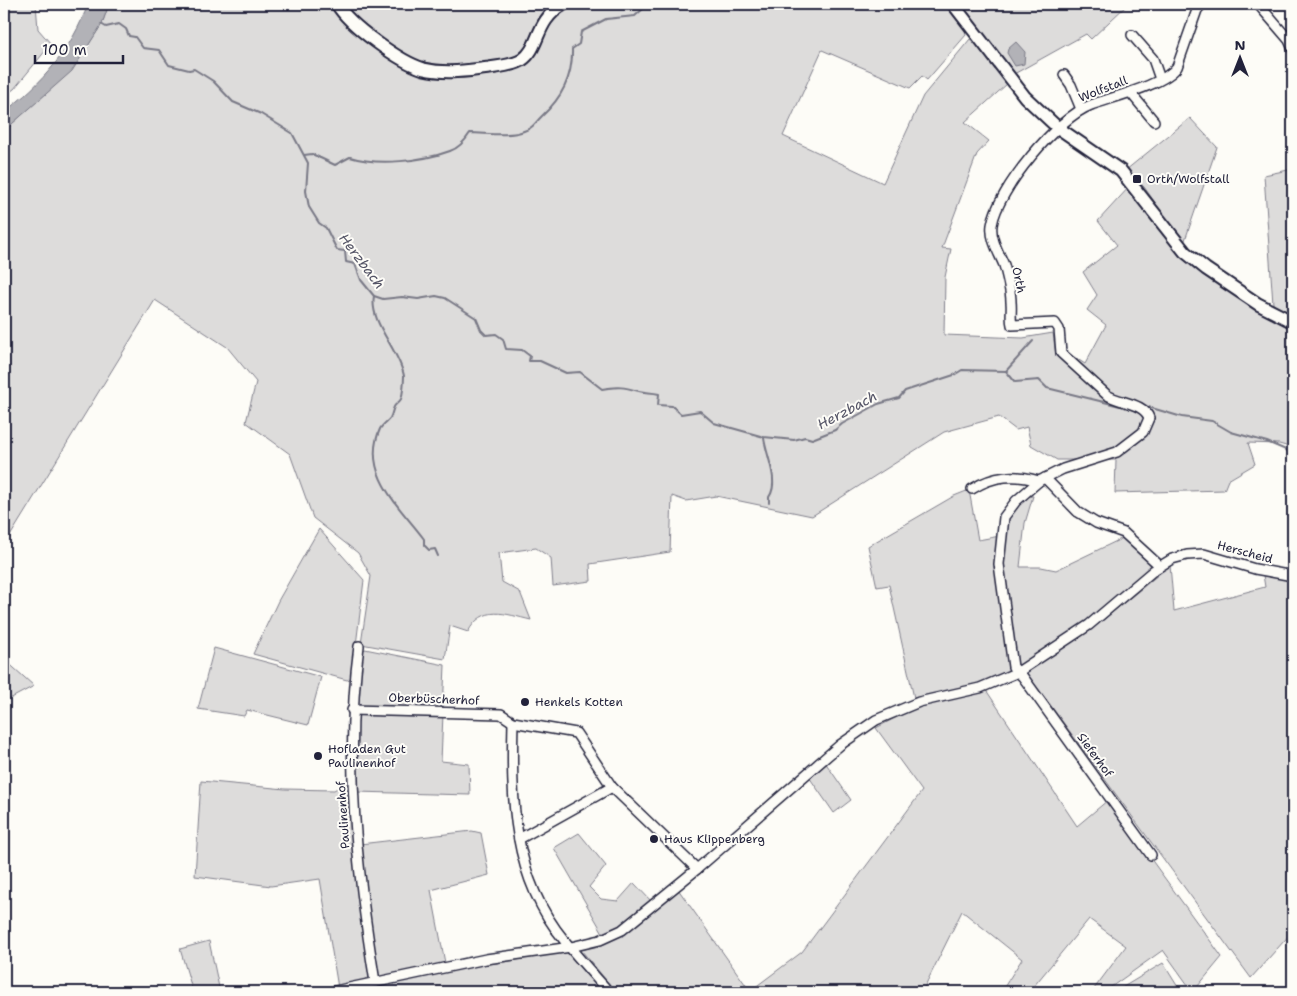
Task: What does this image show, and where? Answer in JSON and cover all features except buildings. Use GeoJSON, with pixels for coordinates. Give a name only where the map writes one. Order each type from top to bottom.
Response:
{"type":"FeatureCollection","features":[{"type":"Feature","properties":{"kind":"main road"},"geometry":{"type":"LineString","coordinates":[[337,4],[351,23],[414,65],[437,71],[460,71],[512,65],[520,62],[530,50],[543,21],[551,12],[564,4]]}},
{"type":"Feature","properties":{"kind":"main road"},"geometry":{"type":"LineString","coordinates":[[953,4],[1009,79],[1057,127],[1121,171],[1133,184],[1172,237],[1194,261],[1265,308],[1293,322]]}},
{"type":"Feature","properties":{"kind":"street","name":"Wolfstall"},"geometry":{"type":"LineString","coordinates":[[1057,127],[1081,109],[1130,92],[1172,74],[1177,67],[1197,10],[1202,4]]}},
{"type":"Feature","properties":{"kind":"street"},"geometry":{"type":"LineString","coordinates":[[1258,4],[1289,40],[1293,49]]}},
{"type":"Feature","properties":{"kind":"street"},"geometry":{"type":"LineString","coordinates":[[1132,35],[1152,59],[1160,78]]}},
{"type":"Feature","properties":{"kind":"street"},"geometry":{"type":"LineString","coordinates":[[1064,75],[1071,85],[1081,109]]}},
{"type":"Feature","properties":{"kind":"street"},"geometry":{"type":"LineString","coordinates":[[1130,92],[1154,121]]}},
{"type":"Feature","properties":{"kind":"street","name":"Orth"},"geometry":{"type":"LineString","coordinates":[[1042,479],[1063,469],[1117,452],[1144,432],[1148,423],[1147,412],[1115,401],[1061,353],[1059,330],[1055,323],[1012,325],[1011,301],[1004,266],[992,233],[997,208],[1009,185],[1057,127]]}},
{"type":"Feature","properties":{"kind":"street"},"geometry":{"type":"LineString","coordinates":[[972,489],[992,479],[1012,476],[1042,479],[1078,512],[1096,523],[1124,533],[1160,566]]}},
{"type":"Feature","properties":{"kind":"street"},"geometry":{"type":"LineString","coordinates":[[1018,672],[1013,667],[999,564],[1004,517],[1016,501],[1042,479]]}},
{"type":"Feature","properties":{"kind":"street","name":"Herscheid"},"geometry":{"type":"LineString","coordinates":[[330,992],[486,959],[571,947],[600,940],[622,930],[697,869],[840,744],[876,720],[902,708],[980,688],[1018,672],[1089,625],[1160,566],[1177,557],[1204,554],[1255,569],[1293,576]]}},
{"type":"Feature","properties":{"kind":"street","name":"Paulinenhof"},"geometry":{"type":"LineString","coordinates":[[359,646],[352,710],[352,762],[362,901],[374,982]]}},
{"type":"Feature","properties":{"kind":"street","name":"Sieferhof"},"geometry":{"type":"LineString","coordinates":[[1018,672],[1150,855]]}},
{"type":"Feature","properties":{"kind":"street","name":"Oberbüscherhof"},"geometry":{"type":"LineString","coordinates":[[352,710],[501,714],[513,722],[576,733],[612,787],[697,869]]}},
{"type":"Feature","properties":{"kind":"street"},"geometry":{"type":"LineString","coordinates":[[513,722],[513,809],[524,865],[541,904],[564,940],[609,992]]}},
{"type":"Feature","properties":{"kind":"street"},"geometry":{"type":"LineString","coordinates":[[519,839],[612,787]]}},
{"type":"Feature","properties":{"kind":"shaded area"},"geometry":{"type":"Polygon","coordinates":[[[4,4],[36,4],[38,29],[51,44],[14,89],[4,96],[4,4]]]}},
{"type":"Feature","properties":{"kind":"shaded area"},"geometry":{"type":"Polygon","coordinates":[[[88,4],[109,4],[102,24],[72,71],[4,131],[4,112],[31,90],[54,64],[73,36],[88,4]]]}},
{"type":"Feature","properties":{"kind":"shaded area"},"geometry":{"type":"Polygon","coordinates":[[[109,4],[948,4],[964,24],[966,35],[927,80],[922,76],[910,88],[822,50],[783,136],[883,183],[923,96],[970,39],[978,45],[1007,84],[965,122],[989,141],[977,154],[942,248],[951,249],[945,277],[944,335],[1023,338],[1053,333],[1056,356],[1065,351],[1085,364],[1106,325],[1087,310],[1097,295],[1083,272],[1117,245],[1098,221],[1130,186],[1182,255],[1293,326],[1293,448],[1279,444],[1248,443],[1255,464],[1228,480],[1224,490],[1115,493],[1116,460],[1057,460],[1031,445],[1027,427],[1016,430],[999,417],[944,432],[812,516],[716,496],[686,501],[672,496],[670,552],[590,564],[591,581],[553,586],[551,558],[536,548],[499,553],[502,582],[520,592],[531,620],[495,613],[481,617],[468,632],[450,626],[445,659],[361,644],[371,576],[358,553],[313,518],[290,454],[246,422],[256,382],[227,347],[155,300],[4,546],[4,131],[72,70],[102,24],[109,4]]]}},
{"type":"Feature","properties":{"kind":"shaded area"},"geometry":{"type":"Polygon","coordinates":[[[961,4],[1128,4],[1091,39],[1086,34],[1014,74],[961,4]]]}},
{"type":"Feature","properties":{"kind":"shaded area"},"geometry":{"type":"Polygon","coordinates":[[[1016,42],[1025,52],[1024,64],[1015,66],[1007,53],[1008,49],[1016,42]]]}},
{"type":"Feature","properties":{"kind":"shaded area"},"geometry":{"type":"Polygon","coordinates":[[[1190,118],[1217,147],[1184,243],[1144,187],[1126,170],[1190,118]]]}},
{"type":"Feature","properties":{"kind":"shaded area"},"geometry":{"type":"Polygon","coordinates":[[[1293,169],[1293,316],[1273,304],[1264,175],[1293,169]]]}},
{"type":"Feature","properties":{"kind":"shaded area"},"geometry":{"type":"Polygon","coordinates":[[[969,490],[978,540],[1000,536],[996,566],[1010,670],[980,684],[914,698],[889,585],[877,587],[868,546],[954,496],[969,490]]]}},
{"type":"Feature","properties":{"kind":"shaded area"},"geometry":{"type":"Polygon","coordinates":[[[1028,496],[1033,496],[1025,523],[1020,567],[1041,567],[1056,570],[1125,537],[1154,565],[1086,623],[1019,666],[1014,663],[1004,585],[1003,542],[1006,524],[1011,511],[1028,496]]]}},
{"type":"Feature","properties":{"kind":"shaded area"},"geometry":{"type":"Polygon","coordinates":[[[319,529],[364,580],[352,678],[347,680],[253,654],[278,601],[319,529]]]}},
{"type":"Feature","properties":{"kind":"shaded area"},"geometry":{"type":"Polygon","coordinates":[[[1170,565],[1174,611],[1265,587],[1263,575],[1293,581],[1293,931],[1251,978],[1026,672],[1097,625],[1170,565]]]}},
{"type":"Feature","properties":{"kind":"shaded area"},"geometry":{"type":"Polygon","coordinates":[[[214,648],[321,677],[308,725],[247,710],[244,716],[198,709],[214,648]]]}},
{"type":"Feature","properties":{"kind":"shaded area"},"geometry":{"type":"Polygon","coordinates":[[[365,649],[445,665],[443,711],[353,709],[362,651],[365,649]]]}},
{"type":"Feature","properties":{"kind":"shaded area"},"geometry":{"type":"Polygon","coordinates":[[[4,659],[34,686],[4,702],[4,659]]]}},
{"type":"Feature","properties":{"kind":"shaded area"},"geometry":{"type":"Polygon","coordinates":[[[986,690],[1077,826],[1108,800],[1222,957],[1193,992],[1163,950],[1104,992],[1095,992],[1094,989],[1126,946],[1089,919],[1029,992],[1001,992],[1022,959],[962,911],[922,992],[616,992],[581,950],[595,946],[621,933],[678,889],[750,991],[802,952],[922,791],[876,728],[912,709],[986,690]]]}},
{"type":"Feature","properties":{"kind":"shaded area"},"geometry":{"type":"Polygon","coordinates":[[[356,713],[443,714],[441,761],[469,764],[470,795],[356,792],[356,713]]]}},
{"type":"Feature","properties":{"kind":"shaded area"},"geometry":{"type":"Polygon","coordinates":[[[349,746],[372,980],[338,988],[320,879],[271,886],[195,876],[201,781],[285,789],[334,790],[348,782],[349,746]]]}},
{"type":"Feature","properties":{"kind":"shaded area"},"geometry":{"type":"Polygon","coordinates":[[[825,762],[851,800],[834,813],[809,777],[825,762]]]}},
{"type":"Feature","properties":{"kind":"shaded area"},"geometry":{"type":"Polygon","coordinates":[[[472,831],[481,833],[489,875],[431,890],[445,963],[377,978],[360,844],[472,831]]]}},
{"type":"Feature","properties":{"kind":"shaded area"},"geometry":{"type":"Polygon","coordinates":[[[579,833],[606,866],[589,887],[601,899],[618,901],[634,883],[652,902],[618,927],[603,933],[554,848],[579,833]]]}},
{"type":"Feature","properties":{"kind":"shaded area"},"geometry":{"type":"Polygon","coordinates":[[[209,941],[220,992],[193,992],[180,949],[209,941]]]}},
{"type":"Feature","properties":{"kind":"shaded area"},"geometry":{"type":"Polygon","coordinates":[[[570,952],[604,992],[347,992],[455,969],[570,952]]]}},
{"type":"Feature","properties":{"kind":"shaded area"},"geometry":{"type":"Polygon","coordinates":[[[1163,963],[1181,992],[1115,992],[1163,963]]]}},
{"type":"Feature","properties":{"kind":"waterway"},"geometry":{"type":"LineString","coordinates":[[304,155],[312,154],[335,165],[350,157],[387,162],[414,160],[453,150],[462,144],[470,133],[506,134],[526,130],[532,127],[561,94],[571,68],[572,49],[579,44],[581,32],[606,19],[635,16],[644,8]]}},
{"type":"Feature","properties":{"kind":"waterway","name":"Herzbach"},"geometry":{"type":"LineString","coordinates":[[101,24],[106,27],[119,24],[126,29],[129,36],[135,37],[143,48],[159,50],[169,65],[189,70],[194,69],[213,81],[233,102],[261,114],[292,133],[308,163],[306,191],[309,207],[319,223],[326,228],[337,250],[345,251],[346,262],[355,264],[361,280],[374,296],[383,299],[402,297],[418,299],[436,296],[445,298],[476,318],[481,330],[486,335],[496,334],[503,339],[506,349],[522,350],[530,356],[529,361],[540,361],[566,373],[580,372],[602,389],[621,387],[659,394],[658,405],[672,406],[681,414],[700,411],[714,423],[764,437],[794,440],[805,437],[812,439],[835,430],[842,424],[878,404],[899,398],[905,391],[954,375],[962,370],[1006,371],[1015,382],[1039,380],[1047,388],[1120,406]]}},
{"type":"Feature","properties":{"kind":"waterway"},"geometry":{"type":"LineString","coordinates":[[374,296],[376,316],[401,366],[404,376],[401,399],[395,406],[390,418],[380,429],[375,445],[375,460],[379,475],[386,489],[424,539],[424,545],[429,550],[435,549],[438,556]]}},
{"type":"Feature","properties":{"kind":"waterway"},"geometry":{"type":"LineString","coordinates":[[1006,371],[1033,341]]}},
{"type":"Feature","properties":{"kind":"waterway","name":"Herzbach"},"geometry":{"type":"LineString","coordinates":[[1145,406],[1182,417],[1212,421],[1231,432],[1267,442],[1293,453]]}},
{"type":"Feature","properties":{"kind":"waterway"},"geometry":{"type":"LineString","coordinates":[[764,438],[773,476],[769,503]]}},
{"type":"Feature","properties":{"kind":"place","name":"Orth/Wolfstall"},"geometry":{"type":"Point","coordinates":[1137,179]}},
{"type":"Feature","properties":{"kind":"place","name":"Henkels Kotten"},"geometry":{"type":"Point","coordinates":[525,702]}},
{"type":"Feature","properties":{"kind":"place","name":"Hofladen Gut Paulinenhof"},"geometry":{"type":"Point","coordinates":[318,756]}},
{"type":"Feature","properties":{"kind":"place","name":"Haus Klippenberg"},"geometry":{"type":"Point","coordinates":[654,839]}}]}
